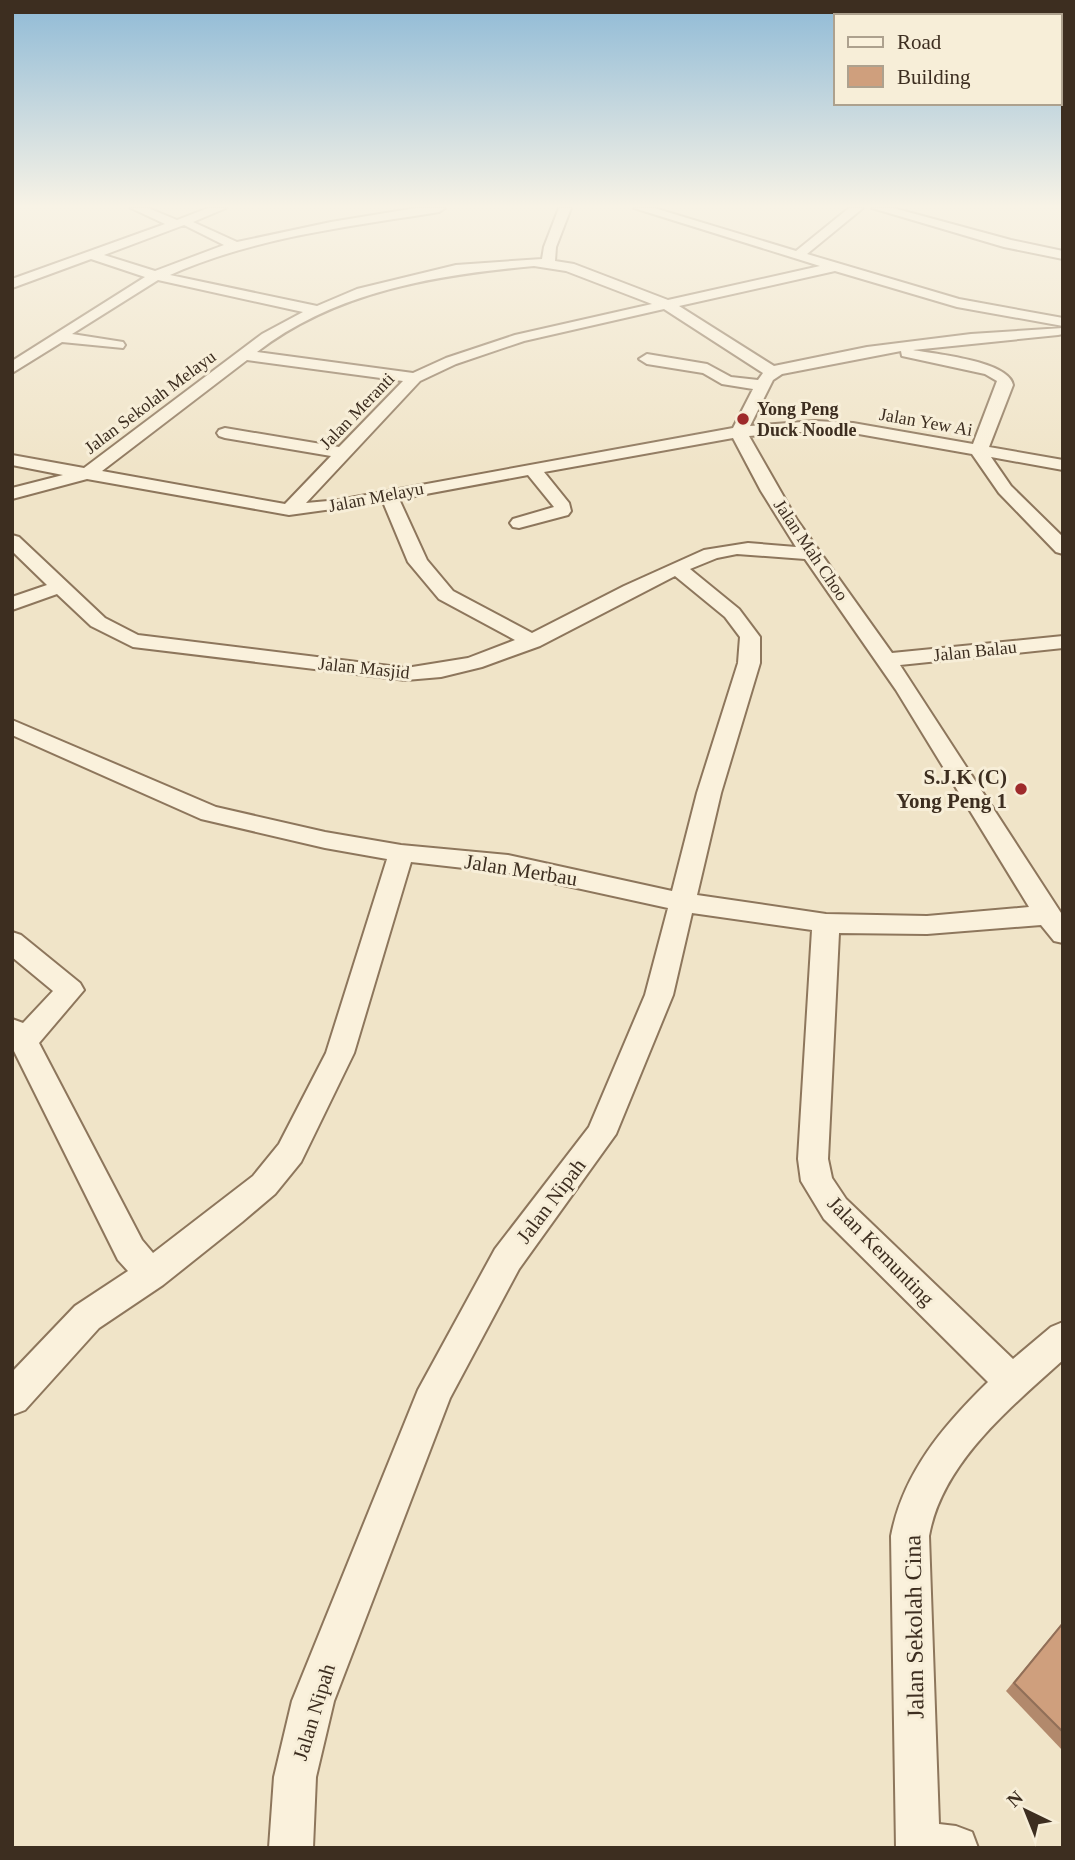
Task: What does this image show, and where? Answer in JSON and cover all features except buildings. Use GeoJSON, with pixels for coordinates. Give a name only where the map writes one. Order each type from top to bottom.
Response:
{"type":"FeatureCollection","features":[{"type":"Feature","properties":{"kind":"street"},"geometry":{"type":"LineString","coordinates":[[12,368],[127,295]]}},
{"type":"Feature","properties":{"kind":"street"},"geometry":{"type":"LineString","coordinates":[[244,295],[316,310]]}},
{"type":"Feature","properties":{"kind":"street","name":"Jalan Sekolah Melayu"},"geometry":{"type":"LineString","coordinates":[[89,473],[267,337],[316,310],[355,295]]}},
{"type":"Feature","properties":{"kind":"street"},"geometry":{"type":"LineString","coordinates":[[639,295],[667,305],[767,378]]}},
{"type":"Feature","properties":{"kind":"street"},"geometry":{"type":"LineString","coordinates":[[667,305],[712,295]]}},
{"type":"Feature","properties":{"kind":"street"},"geometry":{"type":"LineString","coordinates":[[929,295],[957,303],[1063,322]]}},
{"type":"Feature","properties":{"kind":"street","name":"Jalan Meranti"},"geometry":{"type":"LineString","coordinates":[[289,510],[415,378],[471,352],[495,345],[667,305]]}},
{"type":"Feature","properties":{"kind":"street"},"geometry":{"type":"LineString","coordinates":[[647,359],[707,369],[727,381],[767,378],[877,350],[971,338],[1063,331]]}},
{"type":"Feature","properties":{"kind":"street"},"geometry":{"type":"LineString","coordinates":[[61,337],[118,345]]}},
{"type":"Feature","properties":{"kind":"street"},"geometry":{"type":"LineString","coordinates":[[877,350],[979,367],[1004,379],[1005,385],[979,451],[986,467],[1000,484],[1063,548]]}},
{"type":"Feature","properties":{"kind":"street"},"geometry":{"type":"LineString","coordinates":[[244,355],[415,378]]}},
{"type":"Feature","properties":{"kind":"street"},"geometry":{"type":"LineString","coordinates":[[739,432],[767,378]]}},
{"type":"Feature","properties":{"kind":"street"},"geometry":{"type":"LineString","coordinates":[[755,404],[774,416],[815,426]]}},
{"type":"Feature","properties":{"kind":"street","name":"Jalan Yew Ai"},"geometry":{"type":"LineString","coordinates":[[739,432],[815,426],[853,428],[1063,465]]}},
{"type":"Feature","properties":{"kind":"street","name":"Jalan Melayu"},"geometry":{"type":"LineString","coordinates":[[12,460],[289,510],[339,505],[739,432]]}},
{"type":"Feature","properties":{"kind":"street","name":"Jalan Mah Choo"},"geometry":{"type":"LineString","coordinates":[[739,432],[736,456],[812,554],[886,660],[1055,924]]}},
{"type":"Feature","properties":{"kind":"street"},"geometry":{"type":"LineString","coordinates":[[225,433],[343,453]]}},
{"type":"Feature","properties":{"kind":"street"},"geometry":{"type":"LineString","coordinates":[[663,445],[736,456]]}},
{"type":"Feature","properties":{"kind":"street"},"geometry":{"type":"LineString","coordinates":[[519,523],[562,511],[563,507],[532,469]]}},
{"type":"Feature","properties":{"kind":"street"},"geometry":{"type":"LineString","coordinates":[[12,494],[89,473]]}},
{"type":"Feature","properties":{"kind":"street"},"geometry":{"type":"LineString","coordinates":[[388,495],[418,562],[446,594],[533,642]]}},
{"type":"Feature","properties":{"kind":"street","name":"Jalan Masjid"},"geometry":{"type":"LineString","coordinates":[[12,541],[99,622],[115,634],[133,642],[406,674],[433,673],[458,668],[533,642],[640,585],[724,550],[740,548],[812,554]]}},
{"type":"Feature","properties":{"kind":"street","name":"Jalan Nipah"},"geometry":{"type":"LineString","coordinates":[[291,1848],[295,1777],[313,1701],[436,1390],[507,1259],[601,1134],[659,995],[709,793],[749,663],[750,637],[732,613],[676,568]]}},
{"type":"Feature","properties":{"kind":"street"},"geometry":{"type":"LineString","coordinates":[[12,604],[62,586]]}},
{"type":"Feature","properties":{"kind":"street","name":"Jalan Balau"},"geometry":{"type":"LineString","coordinates":[[886,660],[1063,642]]}},
{"type":"Feature","properties":{"kind":"street","name":"Jalan Merbau"},"geometry":{"type":"LineString","coordinates":[[12,727],[209,813],[325,840],[401,853],[508,864],[682,902],[826,923],[1055,924]]}},
{"type":"Feature","properties":{"kind":"street"},"geometry":{"type":"LineString","coordinates":[[12,1398],[87,1317],[151,1274],[264,1185],[290,1153],[340,1053],[401,853]]}},
{"type":"Feature","properties":{"kind":"street","name":"Jalan Kemunting"},"geometry":{"type":"LineString","coordinates":[[826,923],[813,1159],[817,1181],[835,1209],[1013,1383]]}},
{"type":"Feature","properties":{"kind":"street"},"geometry":{"type":"LineString","coordinates":[[12,942],[70,990],[18,1036],[130,1250],[151,1274]]}},
{"type":"Feature","properties":{"kind":"street","name":"Jalan Sekolah Cina"},"geometry":{"type":"LineString","coordinates":[[931,1846],[909,1536],[916,1506],[930,1479],[965,1434],[1013,1383],[1063,1338]]}},
{"type":"Feature","properties":{"kind":"place","name":"Yong Peng Duck Noodle"},"geometry":{"type":"Point","coordinates":[743,419]}},
{"type":"Feature","properties":{"kind":"place","name":"S.J.K (C) Yong Peng 1"},"geometry":{"type":"Point","coordinates":[1021,789]}}]}
